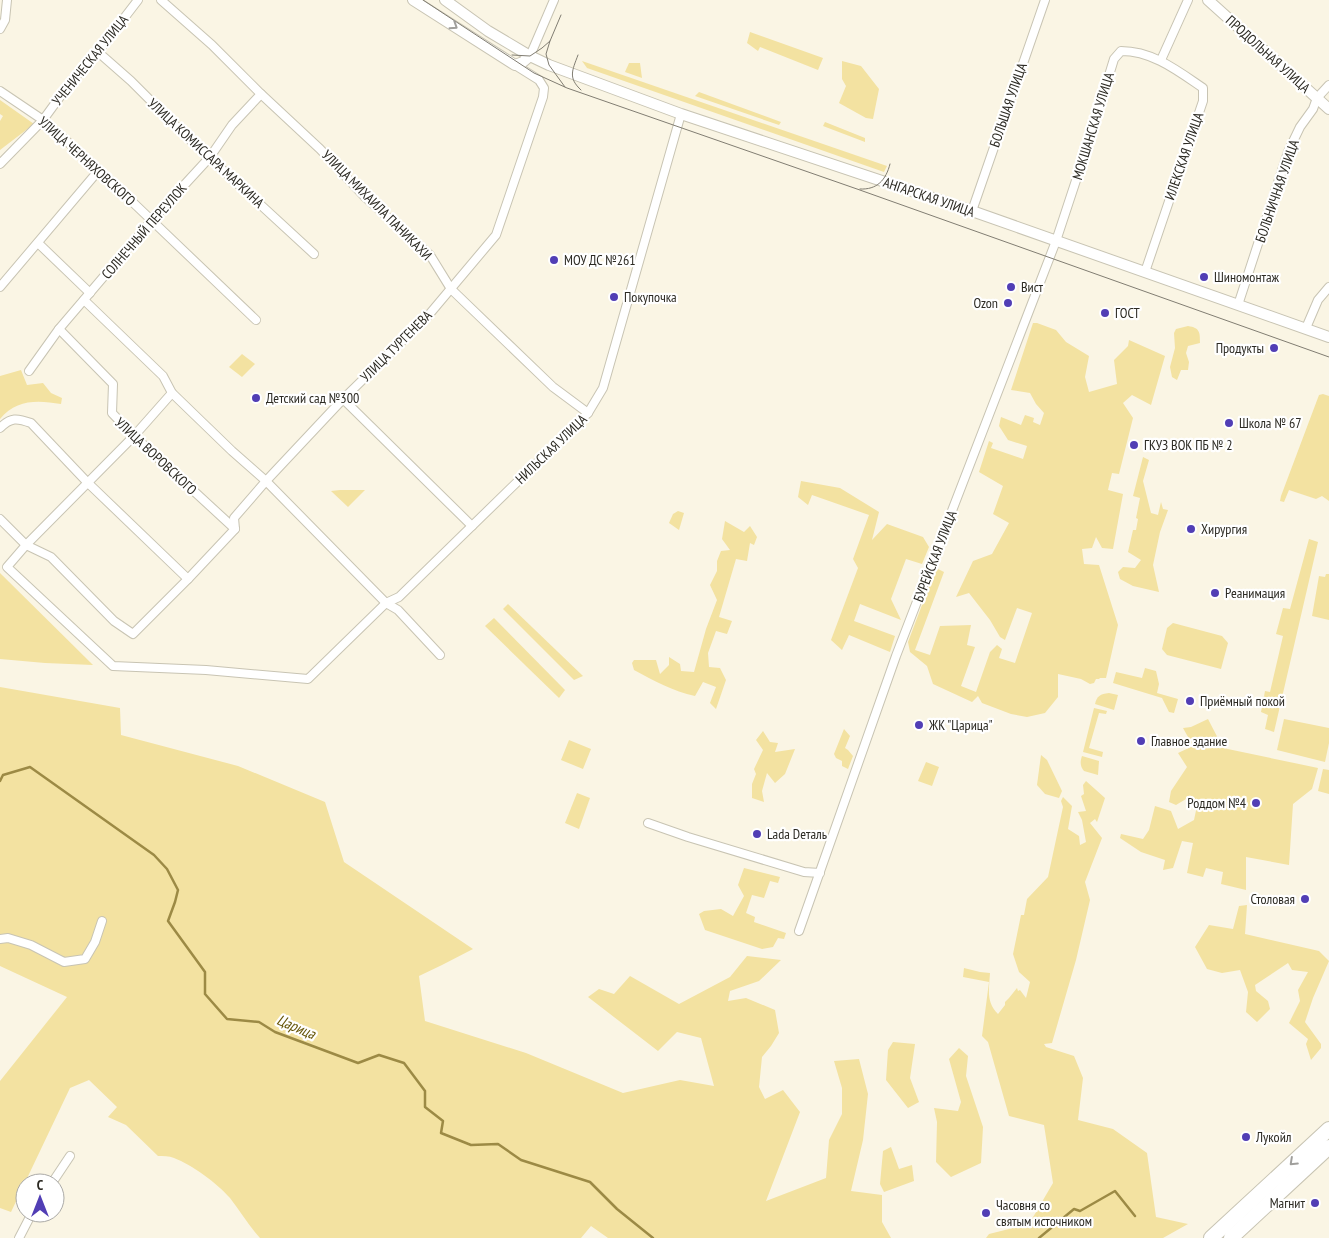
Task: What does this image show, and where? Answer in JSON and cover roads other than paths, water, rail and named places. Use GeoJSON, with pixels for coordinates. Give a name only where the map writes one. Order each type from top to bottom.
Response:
{"type":"FeatureCollection","features":[{"type":"Feature","properties":{"kind":"highway"},"geometry":{"type":"LineString","coordinates":[[1211,1238],[1329,1129]]}},
{"type":"Feature","properties":{"kind":"highway"},"geometry":{"type":"LineString","coordinates":[[1231,1238],[1329,1147]]}},
{"type":"Feature","properties":{"kind":"main road","name":"АНГАРСКАЯ УЛИЦА"},"geometry":{"type":"LineString","coordinates":[[413,0],[523,63],[549,65],[681,114],[972,211],[1329,337]]}},
{"type":"Feature","properties":{"kind":"main road","name":"ПРОДОЛЬНАЯ УЛИЦА"},"geometry":{"type":"LineString","coordinates":[[1208,0],[1329,109]]}},
{"type":"Feature","properties":{"kind":"main road","name":"АНГАРСКАЯ УЛИЦА"},"geometry":{"type":"LineString","coordinates":[[447,1],[488,31],[523,63]]}},
{"type":"Feature","properties":{"kind":"street"},"geometry":{"type":"LineString","coordinates":[[0,29],[5,20],[7,0]]}},
{"type":"Feature","properties":{"kind":"street","name":"УЧЕНИЧЕСКАЯ УЛИЦА"},"geometry":{"type":"LineString","coordinates":[[0,164],[43,120],[70,82],[98,52],[138,0]]}},
{"type":"Feature","properties":{"kind":"street","name":"УЛИЦА МИХАИЛА ПАНИКАХИ"},"geometry":{"type":"LineString","coordinates":[[161,0],[212,45],[320,149],[365,197],[430,255],[451,289],[553,387],[588,414]]}},
{"type":"Feature","properties":{"kind":"street"},"geometry":{"type":"LineString","coordinates":[[523,63],[554,0]]}},
{"type":"Feature","properties":{"kind":"street","name":"БОЛЬШАЯ УЛИЦА"},"geometry":{"type":"LineString","coordinates":[[972,211],[1045,0]]}},
{"type":"Feature","properties":{"kind":"street"},"geometry":{"type":"LineString","coordinates":[[1161,60],[1188,0]]}},
{"type":"Feature","properties":{"kind":"street","name":"МОКШАНСКАЯ УЛИЦА"},"geometry":{"type":"LineString","coordinates":[[1056,241],[1114,59],[1121,51],[1131,51],[1161,60]]}},
{"type":"Feature","properties":{"kind":"street","name":"УЛИЦА КОМИССАРА МАРКИНА"},"geometry":{"type":"LineString","coordinates":[[98,52],[130,80],[177,128],[314,254]]}},
{"type":"Feature","properties":{"kind":"street","name":"ИЛЕКСКАЯ УЛИЦА"},"geometry":{"type":"LineString","coordinates":[[1145,272],[1203,101],[1203,88],[1161,60]]}},
{"type":"Feature","properties":{"kind":"street","name":"УЛИЦА ТУРГЕНЕВА"},"geometry":{"type":"LineString","coordinates":[[26,544],[51,557],[114,621],[133,634],[236,529],[234,518],[266,481],[343,399],[421,323],[496,236],[543,97],[544,88],[523,63]]}},
{"type":"Feature","properties":{"kind":"street","name":"БОЛЬНИЧНАЯ УЛИЦА"},"geometry":{"type":"LineString","coordinates":[[1238,305],[1288,152],[1300,127],[1313,109],[1317,98],[1329,86]]}},
{"type":"Feature","properties":{"kind":"street","name":"УЛИЦА ЧЕРНЯХОВСКОГО"},"geometry":{"type":"LineString","coordinates":[[0,91],[43,120],[99,170],[256,320]]}},
{"type":"Feature","properties":{"kind":"street","name":"СОЛНЕЧНЫЙ ПЕРЕУЛОК"},"geometry":{"type":"LineString","coordinates":[[29,371],[59,329],[152,220],[210,157],[232,125],[261,94]]}},
{"type":"Feature","properties":{"kind":"street","name":"НИЛЬСКАЯ УЛИЦА"},"geometry":{"type":"LineString","coordinates":[[7,567],[113,666],[206,670],[308,679],[386,603],[399,596],[588,414],[603,388],[681,114]]}},
{"type":"Feature","properties":{"kind":"street"},"geometry":{"type":"LineString","coordinates":[[0,287],[99,170]]}},
{"type":"Feature","properties":{"kind":"street","name":"БУРЕЙСКАЯ УЛИЦА"},"geometry":{"type":"LineString","coordinates":[[799,931],[896,656],[1056,241]]}},
{"type":"Feature","properties":{"kind":"street"},"geometry":{"type":"LineString","coordinates":[[38,243],[90,293]]}},
{"type":"Feature","properties":{"kind":"street"},"geometry":{"type":"LineString","coordinates":[[1306,328],[1318,300],[1329,287]]}},
{"type":"Feature","properties":{"kind":"street"},"geometry":{"type":"LineString","coordinates":[[84,300],[163,376],[172,393],[266,481],[386,603],[398,610],[440,655]]}},
{"type":"Feature","properties":{"kind":"street","name":"УЛИЦА ВОРОВСКОГО"},"geometry":{"type":"LineString","coordinates":[[59,329],[113,384],[112,413],[134,436],[236,529]]}},
{"type":"Feature","properties":{"kind":"street"},"geometry":{"type":"LineString","coordinates":[[0,561],[7,567],[26,544],[134,436],[172,393]]}},
{"type":"Feature","properties":{"kind":"street"},"geometry":{"type":"LineString","coordinates":[[343,399],[472,526]]}},
{"type":"Feature","properties":{"kind":"street"},"geometry":{"type":"LineString","coordinates":[[0,428],[13,419],[20,419],[31,423],[87,482],[188,579]]}},
{"type":"Feature","properties":{"kind":"street"},"geometry":{"type":"LineString","coordinates":[[0,519],[26,544]]}},
{"type":"Feature","properties":{"kind":"street"},"geometry":{"type":"LineString","coordinates":[[648,823],[804,872],[820,873]]}},
{"type":"Feature","properties":{"kind":"street"},"geometry":{"type":"LineString","coordinates":[[0,939],[8,938],[23,943],[64,962],[85,959],[95,942],[102,921]]}},
{"type":"Feature","properties":{"kind":"street"},"geometry":{"type":"LineString","coordinates":[[59,1173],[70,1156]]}},
{"type":"Feature","properties":{"kind":"street"},"geometry":{"type":"LineString","coordinates":[[19,1238],[27,1223]]}},
{"type":"Feature","properties":{"kind":"waterway","name":"Царица"},"geometry":{"type":"LineString","coordinates":[[0,781],[3,775],[30,767],[154,855],[167,869],[178,890],[168,921],[205,972],[205,994],[227,1019],[259,1022],[275,1032],[358,1063],[379,1055],[404,1063],[425,1091],[425,1107],[443,1121],[441,1133],[471,1145],[498,1144],[521,1160],[590,1182],[617,1209],[653,1238]]}},
{"type":"Feature","properties":{"kind":"waterway","name":"Царица"},"geometry":{"type":"LineString","coordinates":[[1039,1238],[1074,1209],[1080,1211],[1115,1191],[1135,1216]]}},
{"type":"Feature","properties":{"kind":"tram line"},"geometry":{"type":"LineString","coordinates":[[423,0],[534,73],[567,88],[1329,357]]}},
{"type":"Feature","properties":{"kind":"tram line"},"geometry":{"type":"LineString","coordinates":[[512,55],[530,56],[542,48],[550,41],[561,15]]}},
{"type":"Feature","properties":{"kind":"tram line"},"geometry":{"type":"LineString","coordinates":[[550,41],[546,54],[549,65],[565,87]]}},
{"type":"Feature","properties":{"kind":"tram line"},"geometry":{"type":"LineString","coordinates":[[578,55],[572,74],[574,82],[581,90]]}},
{"type":"Feature","properties":{"kind":"tram line"},"geometry":{"type":"LineString","coordinates":[[860,189],[871,188],[880,183],[886,175],[890,164]]}},
{"type":"Feature","properties":{"kind":"place","name":"МОУ ДС №261"},"geometry":{"type":"Point","coordinates":[554,260]}},
{"type":"Feature","properties":{"kind":"place","name":"Шиномонтаж"},"geometry":{"type":"Point","coordinates":[1204,277]}},
{"type":"Feature","properties":{"kind":"place","name":"Вист"},"geometry":{"type":"Point","coordinates":[1011,287]}},
{"type":"Feature","properties":{"kind":"place","name":"Покупочка"},"geometry":{"type":"Point","coordinates":[614,297]}},
{"type":"Feature","properties":{"kind":"place","name":"Ozon"},"geometry":{"type":"Point","coordinates":[1008,303]}},
{"type":"Feature","properties":{"kind":"place","name":"ГОСТ"},"geometry":{"type":"Point","coordinates":[1105,313]}},
{"type":"Feature","properties":{"kind":"place","name":"Продукты"},"geometry":{"type":"Point","coordinates":[1274,348]}},
{"type":"Feature","properties":{"kind":"place","name":"Детский сад №300"},"geometry":{"type":"Point","coordinates":[256,398]}},
{"type":"Feature","properties":{"kind":"place","name":"Школа № 67"},"geometry":{"type":"Point","coordinates":[1229,423]}},
{"type":"Feature","properties":{"kind":"place","name":"ГКУЗ ВОК ПБ № 2"},"geometry":{"type":"Point","coordinates":[1134,445]}},
{"type":"Feature","properties":{"kind":"place","name":"Хирургия"},"geometry":{"type":"Point","coordinates":[1191,529]}},
{"type":"Feature","properties":{"kind":"place","name":"Реанимация"},"geometry":{"type":"Point","coordinates":[1215,593]}},
{"type":"Feature","properties":{"kind":"place","name":"Приёмный покой"},"geometry":{"type":"Point","coordinates":[1190,701]}},
{"type":"Feature","properties":{"kind":"place","name":"ЖК \"Царица\""},"geometry":{"type":"Point","coordinates":[919,725]}},
{"type":"Feature","properties":{"kind":"place","name":"Главное здание"},"geometry":{"type":"Point","coordinates":[1141,741]}},
{"type":"Feature","properties":{"kind":"place","name":"Роддом №4"},"geometry":{"type":"Point","coordinates":[1256,803]}},
{"type":"Feature","properties":{"kind":"place","name":"Lada Dеталь"},"geometry":{"type":"Point","coordinates":[757,834]}},
{"type":"Feature","properties":{"kind":"place","name":"Столовая"},"geometry":{"type":"Point","coordinates":[1305,899]}},
{"type":"Feature","properties":{"kind":"place","name":"Лукойл"},"geometry":{"type":"Point","coordinates":[1246,1137]}},
{"type":"Feature","properties":{"kind":"place","name":"Магнит"},"geometry":{"type":"Point","coordinates":[1315,1203]}},
{"type":"Feature","properties":{"kind":"place","name":"Часовня со святым источником"},"geometry":{"type":"Point","coordinates":[986,1213]}}]}
